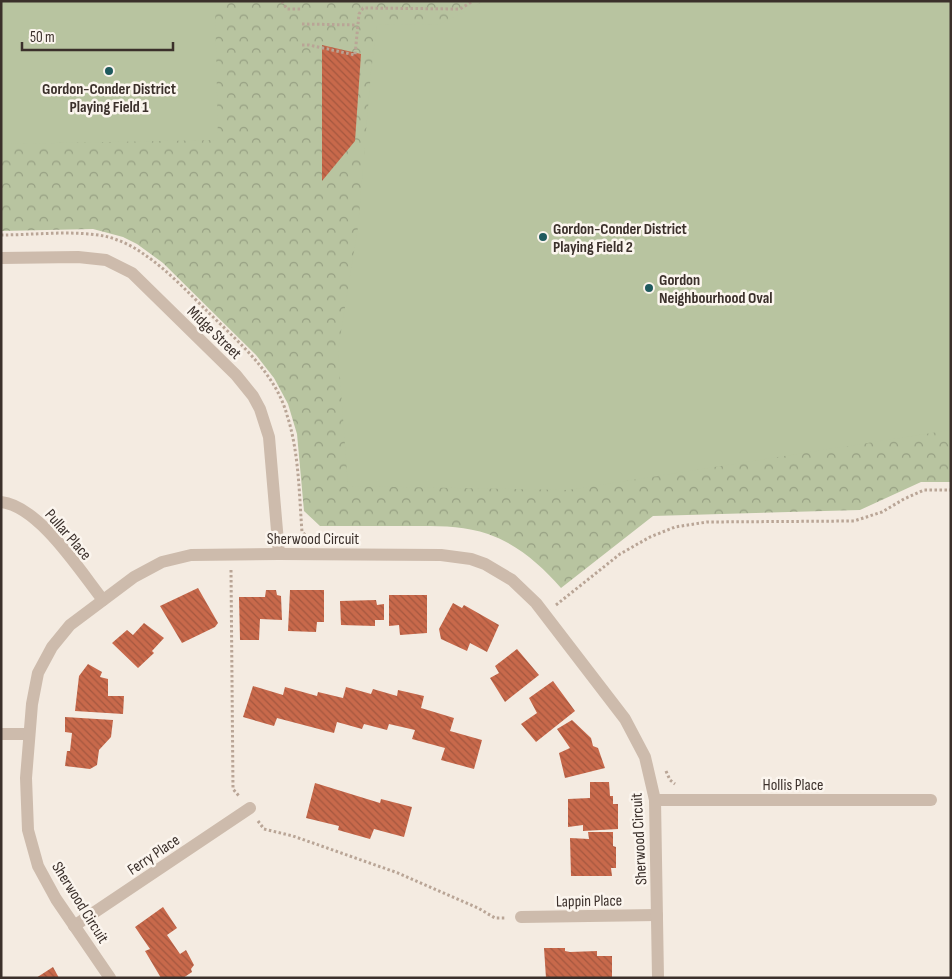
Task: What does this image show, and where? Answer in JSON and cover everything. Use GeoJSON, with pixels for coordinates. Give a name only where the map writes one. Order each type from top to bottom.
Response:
{"type":"FeatureCollection","features":[{"type":"Feature","properties":{"kind":"street","name":"Midge Street"},"geometry":{"type":"LineString","coordinates":[[1,258],[78,257],[106,260],[132,274],[236,375],[256,403],[269,437],[279,554]]}},
{"type":"Feature","properties":{"kind":"street","name":"Pullar Place"},"geometry":{"type":"LineString","coordinates":[[1,502],[30,514],[51,534],[103,600]]}},
{"type":"Feature","properties":{"kind":"street","name":"Sherwood Circuit"},"geometry":{"type":"LineString","coordinates":[[110,978],[56,899],[38,866],[28,830],[25,791],[32,704],[38,673],[52,647],[70,625],[134,577],[162,562],[191,555],[279,554],[441,555],[471,559],[485,564],[512,580],[536,603],[625,719],[645,757],[655,800],[658,978]]}},
{"type":"Feature","properties":{"kind":"street"},"geometry":{"type":"LineString","coordinates":[[1,734],[29,734]]}},
{"type":"Feature","properties":{"kind":"street","name":"Hollis Place"},"geometry":{"type":"LineString","coordinates":[[655,800],[931,800]]}},
{"type":"Feature","properties":{"kind":"street","name":"Ferry Place"},"geometry":{"type":"LineString","coordinates":[[74,926],[250,808]]}},
{"type":"Feature","properties":{"kind":"street","name":"Lappin Place"},"geometry":{"type":"LineString","coordinates":[[521,917],[657,915]]}},
{"type":"Feature","properties":{"kind":"path"},"geometry":{"type":"LineString","coordinates":[[282,1],[287,9],[302,9]]}},
{"type":"Feature","properties":{"kind":"path"},"geometry":{"type":"LineString","coordinates":[[302,45],[355,55],[357,24],[359,14],[363,8],[460,10],[473,1]]}},
{"type":"Feature","properties":{"kind":"path"},"geometry":{"type":"LineString","coordinates":[[302,24],[357,24]]}},
{"type":"Feature","properties":{"kind":"path"},"geometry":{"type":"LineString","coordinates":[[555,606],[620,554],[650,537],[675,527],[707,522],[854,522],[882,512],[924,490],[951,490]]}},
{"type":"Feature","properties":{"kind":"path"},"geometry":{"type":"LineString","coordinates":[[223,567],[231,567],[232,789],[250,808],[264,829],[293,836],[398,873],[478,908],[495,918],[521,917]]}},
{"type":"Feature","properties":{"kind":"green space","name":"Gordon Neighbourhood Oval"},"geometry":{"type":"Polygon","coordinates":[[[1,1],[951,1],[951,482],[921,482],[860,510],[653,516],[561,588],[537,563],[519,549],[499,538],[478,531],[438,526],[320,526],[304,511],[297,434],[288,404],[274,378],[256,355],[163,263],[137,244],[123,237],[93,229],[1,231],[1,1]]]}},
{"type":"Feature","properties":{"kind":"green space","name":"Gordon-Conder District Playing Field 1"},"geometry":{"type":"Polygon","coordinates":[[[1,1],[215,1],[218,140],[1,144],[1,1]]]}},
{"type":"Feature","properties":{"kind":"green space","name":"Gordon Neighbourhood Oval"},"geometry":{"type":"Polygon","coordinates":[[[484,1],[951,1],[951,430],[568,490],[348,486],[338,350],[358,227],[371,72],[377,25],[440,24],[484,1]]]}},
{"type":"Feature","properties":{"kind":"building"},"geometry":{"type":"Polygon","coordinates":[[[322,45],[361,54],[355,141],[322,181],[322,45]]]}},
{"type":"Feature","properties":{"kind":"building"},"geometry":{"type":"Polygon","coordinates":[[[198,588],[218,623],[215,627],[182,643],[160,606],[198,588]]]}},
{"type":"Feature","properties":{"kind":"building"},"geometry":{"type":"Polygon","coordinates":[[[266,590],[276,590],[277,595],[281,596],[282,620],[260,619],[259,640],[240,640],[239,597],[265,597],[266,590]]]}},
{"type":"Feature","properties":{"kind":"building"},"geometry":{"type":"Polygon","coordinates":[[[290,590],[324,590],[324,622],[317,622],[316,632],[288,631],[290,590]]]}},
{"type":"Feature","properties":{"kind":"building"},"geometry":{"type":"Polygon","coordinates":[[[389,595],[427,595],[427,633],[400,635],[399,625],[389,626],[389,595]]]}},
{"type":"Feature","properties":{"kind":"building"},"geometry":{"type":"Polygon","coordinates":[[[376,600],[377,605],[384,604],[384,620],[375,620],[375,626],[341,625],[340,601],[376,600]]]}},
{"type":"Feature","properties":{"kind":"building"},"geometry":{"type":"Polygon","coordinates":[[[453,603],[462,608],[464,605],[499,625],[487,652],[470,643],[467,651],[441,639],[439,629],[453,603]]]}},
{"type":"Feature","properties":{"kind":"building"},"geometry":{"type":"Polygon","coordinates":[[[144,623],[164,638],[152,651],[154,653],[138,668],[112,643],[127,630],[133,635],[144,623]]]}},
{"type":"Feature","properties":{"kind":"building"},"geometry":{"type":"Polygon","coordinates":[[[517,649],[539,675],[505,702],[490,678],[499,673],[495,666],[517,649]]]}},
{"type":"Feature","properties":{"kind":"building"},"geometry":{"type":"Polygon","coordinates":[[[88,664],[102,672],[100,677],[108,679],[108,696],[124,696],[123,714],[75,711],[79,676],[88,664]]]}},
{"type":"Feature","properties":{"kind":"building"},"geometry":{"type":"Polygon","coordinates":[[[553,681],[575,711],[536,742],[521,724],[537,713],[529,698],[553,681]]]}},
{"type":"Feature","properties":{"kind":"building"},"geometry":{"type":"Polygon","coordinates":[[[253,686],[283,695],[285,687],[317,696],[318,692],[343,698],[346,687],[371,694],[373,689],[397,696],[398,690],[424,696],[421,708],[454,718],[450,731],[482,740],[474,769],[441,760],[445,748],[412,739],[415,730],[389,724],[387,730],[364,724],[362,729],[337,722],[334,733],[277,718],[274,726],[243,717],[253,686]]]}},
{"type":"Feature","properties":{"kind":"building"},"geometry":{"type":"Polygon","coordinates":[[[65,717],[113,720],[111,737],[99,750],[97,765],[90,769],[65,766],[67,751],[70,751],[72,733],[65,732],[65,717]]]}},
{"type":"Feature","properties":{"kind":"building"},"geometry":{"type":"Polygon","coordinates":[[[572,720],[591,738],[593,746],[598,748],[605,768],[565,778],[559,753],[570,748],[557,729],[572,720]]]}},
{"type":"Feature","properties":{"kind":"building"},"geometry":{"type":"Polygon","coordinates":[[[590,782],[609,782],[610,796],[613,796],[613,804],[618,804],[618,829],[583,831],[583,825],[568,827],[568,799],[590,798],[590,782]]]}},
{"type":"Feature","properties":{"kind":"building"},"geometry":{"type":"Polygon","coordinates":[[[315,783],[380,803],[381,799],[412,807],[404,837],[374,829],[370,839],[338,830],[339,826],[306,818],[315,783]]]}},
{"type":"Feature","properties":{"kind":"building"},"geometry":{"type":"Polygon","coordinates":[[[588,832],[613,832],[613,846],[616,847],[616,868],[611,868],[612,876],[571,876],[570,838],[589,839],[588,832]]]}},
{"type":"Feature","properties":{"kind":"building"},"geometry":{"type":"Polygon","coordinates":[[[163,907],[177,928],[167,935],[180,954],[186,950],[194,965],[191,969],[192,972],[183,978],[161,978],[145,951],[150,949],[135,927],[163,907]]]}},
{"type":"Feature","properties":{"kind":"building"},"geometry":{"type":"Polygon","coordinates":[[[544,948],[565,948],[565,951],[570,952],[597,951],[597,956],[612,956],[612,978],[546,978],[544,948]]]}},
{"type":"Feature","properties":{"kind":"building"},"geometry":{"type":"Polygon","coordinates":[[[53,967],[59,978],[36,978],[53,967]]]}},
{"type":"Feature","properties":{"kind":"place","name":"Gordon-Conder District Playing Field 1"},"geometry":{"type":"Point","coordinates":[109,71]}},
{"type":"Feature","properties":{"kind":"place","name":"Gordon-Conder District Playing Field 2"},"geometry":{"type":"Point","coordinates":[543,237]}},
{"type":"Feature","properties":{"kind":"place","name":"Gordon Neighbourhood Oval"},"geometry":{"type":"Point","coordinates":[649,288]}}]}
